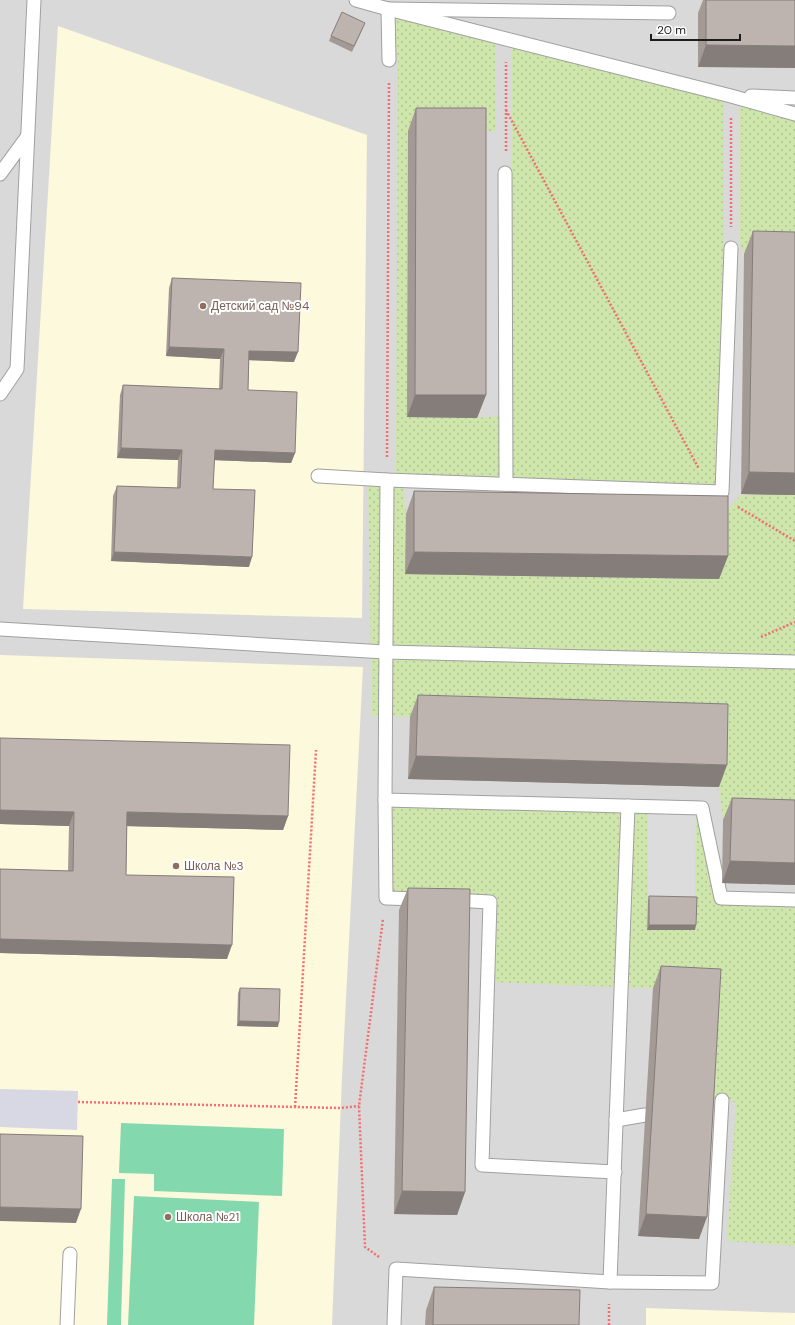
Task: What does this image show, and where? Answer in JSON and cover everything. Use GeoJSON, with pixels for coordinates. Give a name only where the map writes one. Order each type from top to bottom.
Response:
{"type":"FeatureCollection","features":[{"type":"Feature","properties":{"kind":"lane"},"geometry":{"type":"LineString","coordinates":[[0,394],[17,369],[34,0]]}},
{"type":"Feature","properties":{"kind":"lane"},"geometry":{"type":"LineString","coordinates":[[356,0],[731,96],[795,114]]}},
{"type":"Feature","properties":{"kind":"lane"},"geometry":{"type":"LineString","coordinates":[[388,9],[669,13]]}},
{"type":"Feature","properties":{"kind":"lane"},"geometry":{"type":"LineString","coordinates":[[388,9],[389,60]]}},
{"type":"Feature","properties":{"kind":"lane"},"geometry":{"type":"LineString","coordinates":[[731,96],[795,98]]}},
{"type":"Feature","properties":{"kind":"lane"},"geometry":{"type":"LineString","coordinates":[[0,174],[27,137]]}},
{"type":"Feature","properties":{"kind":"lane"},"geometry":{"type":"LineString","coordinates":[[505,173],[506,484]]}},
{"type":"Feature","properties":{"kind":"lane"},"geometry":{"type":"LineString","coordinates":[[318,476],[387,480],[722,492],[731,248]]}},
{"type":"Feature","properties":{"kind":"lane"},"geometry":{"type":"LineString","coordinates":[[387,480],[385,652],[386,898],[490,902],[482,1165],[615,1172]]}},
{"type":"Feature","properties":{"kind":"lane"},"geometry":{"type":"LineString","coordinates":[[0,629],[385,652],[795,662]]}},
{"type":"Feature","properties":{"kind":"lane"},"geometry":{"type":"LineString","coordinates":[[385,800],[702,808],[721,898],[795,900]]}},
{"type":"Feature","properties":{"kind":"lane"},"geometry":{"type":"LineString","coordinates":[[610,1282],[628,806]]}},
{"type":"Feature","properties":{"kind":"lane"},"geometry":{"type":"LineString","coordinates":[[394,1325],[396,1269],[610,1282],[712,1283],[722,1100]]}},
{"type":"Feature","properties":{"kind":"lane"},"geometry":{"type":"LineString","coordinates":[[616,1120],[645,1115]]}},
{"type":"Feature","properties":{"kind":"lane"},"geometry":{"type":"LineString","coordinates":[[68,1325],[70,1254]]}},
{"type":"Feature","properties":{"kind":"path"},"geometry":{"type":"LineString","coordinates":[[505,173],[506,39]]}},
{"type":"Feature","properties":{"kind":"path"},"geometry":{"type":"LineString","coordinates":[[387,480],[389,60]]}},
{"type":"Feature","properties":{"kind":"path"},"geometry":{"type":"LineString","coordinates":[[731,96],[731,248]]}},
{"type":"Feature","properties":{"kind":"path"},"geometry":{"type":"LineString","coordinates":[[506,110],[710,491],[795,541]]}},
{"type":"Feature","properties":{"kind":"path"},"geometry":{"type":"LineString","coordinates":[[295,1107],[316,750]]}},
{"type":"Feature","properties":{"kind":"path"},"geometry":{"type":"LineString","coordinates":[[386,898],[359,1106],[365,1247],[396,1269]]}},
{"type":"Feature","properties":{"kind":"path"},"geometry":{"type":"LineString","coordinates":[[78,1102],[340,1108],[359,1106]]}},
{"type":"Feature","properties":{"kind":"shaded area"},"geometry":{"type":"Polygon","coordinates":[[[0,0],[795,0],[795,1325],[0,1325],[0,0]]]}},
{"type":"Feature","properties":{"kind":"shaded area","name":"Детский сад №94"},"geometry":{"type":"Polygon","coordinates":[[[58,26],[367,135],[362,618],[23,609],[58,26]]]}},
{"type":"Feature","properties":{"kind":"shaded area","name":"Школа №3"},"geometry":{"type":"Polygon","coordinates":[[[0,655],[363,667],[342,1077],[332,1325],[0,1325],[0,655]]]}},
{"type":"Feature","properties":{"kind":"shaded area"},"geometry":{"type":"Polygon","coordinates":[[[648,806],[696,807],[695,902],[648,901],[648,806]]]}},
{"type":"Feature","properties":{"kind":"shaded area"},"geometry":{"type":"Polygon","coordinates":[[[0,1089],[78,1091],[77,1130],[0,1127],[0,1089]]]}},
{"type":"Feature","properties":{"kind":"shaded area"},"geometry":{"type":"Polygon","coordinates":[[[646,1308],[795,1313],[795,1325],[646,1325],[646,1308]]]}},
{"type":"Feature","properties":{"kind":"green space"},"geometry":{"type":"Polygon","coordinates":[[[392,17],[495,40],[496,131],[408,131],[408,417],[477,418],[512,415],[512,46],[723,100],[723,251],[718,487],[396,475],[398,62],[392,17]]]}},
{"type":"Feature","properties":{"kind":"green space"},"geometry":{"type":"Polygon","coordinates":[[[740,105],[795,120],[795,255],[744,254],[740,243],[740,105]]]}},
{"type":"Feature","properties":{"kind":"green space"},"geometry":{"type":"Polygon","coordinates":[[[368,484],[403,486],[406,514],[406,574],[719,579],[720,518],[741,495],[795,495],[795,822],[723,820],[719,787],[720,726],[372,716],[368,484]]]}},
{"type":"Feature","properties":{"kind":"green space"},"geometry":{"type":"Polygon","coordinates":[[[391,805],[647,812],[648,930],[695,930],[695,814],[698,814],[717,903],[795,905],[795,1246],[727,1241],[736,1102],[707,1099],[713,991],[492,982],[494,898],[391,894],[391,805]]]}},
{"type":"Feature","properties":{"kind":"green space"},"geometry":{"type":"Polygon","coordinates":[[[121,1123],[284,1129],[282,1196],[154,1191],[154,1174],[119,1173],[121,1123]]]}},
{"type":"Feature","properties":{"kind":"green space"},"geometry":{"type":"Polygon","coordinates":[[[112,1179],[125,1179],[121,1325],[107,1325],[112,1179]]]}},
{"type":"Feature","properties":{"kind":"green space"},"geometry":{"type":"Polygon","coordinates":[[[134,1196],[259,1202],[254,1325],[128,1325],[134,1196]]]}},
{"type":"Feature","properties":{"kind":"building"},"geometry":{"type":"Polygon","coordinates":[[[706,0],[795,0],[795,46],[706,45],[706,0]]]}},
{"type":"Feature","properties":{"kind":"building"},"geometry":{"type":"Polygon","coordinates":[[[342,12],[365,23],[354,46],[331,36],[342,12]]]}},
{"type":"Feature","properties":{"kind":"building"},"geometry":{"type":"Polygon","coordinates":[[[416,108],[486,108],[486,395],[415,395],[416,108]]]}},
{"type":"Feature","properties":{"kind":"building"},"geometry":{"type":"Polygon","coordinates":[[[753,231],[795,232],[795,473],[749,472],[753,231]]]}},
{"type":"Feature","properties":{"kind":"building"},"geometry":{"type":"Polygon","coordinates":[[[172,278],[301,283],[298,352],[249,351],[248,390],[297,392],[295,453],[215,450],[213,489],[255,490],[252,557],[114,552],[117,486],[180,488],[182,450],[121,448],[123,385],[222,389],[224,349],[169,347],[172,278]]]}},
{"type":"Feature","properties":{"kind":"building"},"geometry":{"type":"Polygon","coordinates":[[[414,491],[728,496],[728,556],[414,552],[414,491]]]}},
{"type":"Feature","properties":{"kind":"building"},"geometry":{"type":"Polygon","coordinates":[[[418,695],[728,704],[727,765],[416,756],[418,695]]]}},
{"type":"Feature","properties":{"kind":"building"},"geometry":{"type":"Polygon","coordinates":[[[0,738],[290,745],[288,816],[127,812],[126,875],[234,877],[232,945],[0,939],[0,869],[73,871],[74,812],[0,810],[0,738]]]}},
{"type":"Feature","properties":{"kind":"building"},"geometry":{"type":"Polygon","coordinates":[[[732,798],[795,800],[795,863],[730,861],[732,798]]]}},
{"type":"Feature","properties":{"kind":"building"},"geometry":{"type":"Polygon","coordinates":[[[408,888],[470,889],[465,1192],[402,1191],[408,888]]]}},
{"type":"Feature","properties":{"kind":"building"},"geometry":{"type":"Polygon","coordinates":[[[649,896],[697,897],[696,925],[649,925],[649,896]]]}},
{"type":"Feature","properties":{"kind":"building"},"geometry":{"type":"Polygon","coordinates":[[[661,966],[721,969],[707,1217],[646,1214],[661,966]]]}},
{"type":"Feature","properties":{"kind":"building"},"geometry":{"type":"Polygon","coordinates":[[[240,988],[280,989],[279,1022],[239,1021],[240,988]]]}},
{"type":"Feature","properties":{"kind":"building"},"geometry":{"type":"Polygon","coordinates":[[[0,1134],[83,1136],[81,1209],[0,1207],[0,1134]]]}},
{"type":"Feature","properties":{"kind":"building"},"geometry":{"type":"Polygon","coordinates":[[[434,1287],[580,1290],[579,1325],[433,1325],[434,1287]]]}},
{"type":"Feature","properties":{"kind":"place","name":"Детский сад №94"},"geometry":{"type":"Point","coordinates":[203,306]}},
{"type":"Feature","properties":{"kind":"place","name":"Школа №3"},"geometry":{"type":"Point","coordinates":[176,866]}},
{"type":"Feature","properties":{"kind":"place","name":"Школа №21"},"geometry":{"type":"Point","coordinates":[168,1217]}}]}
